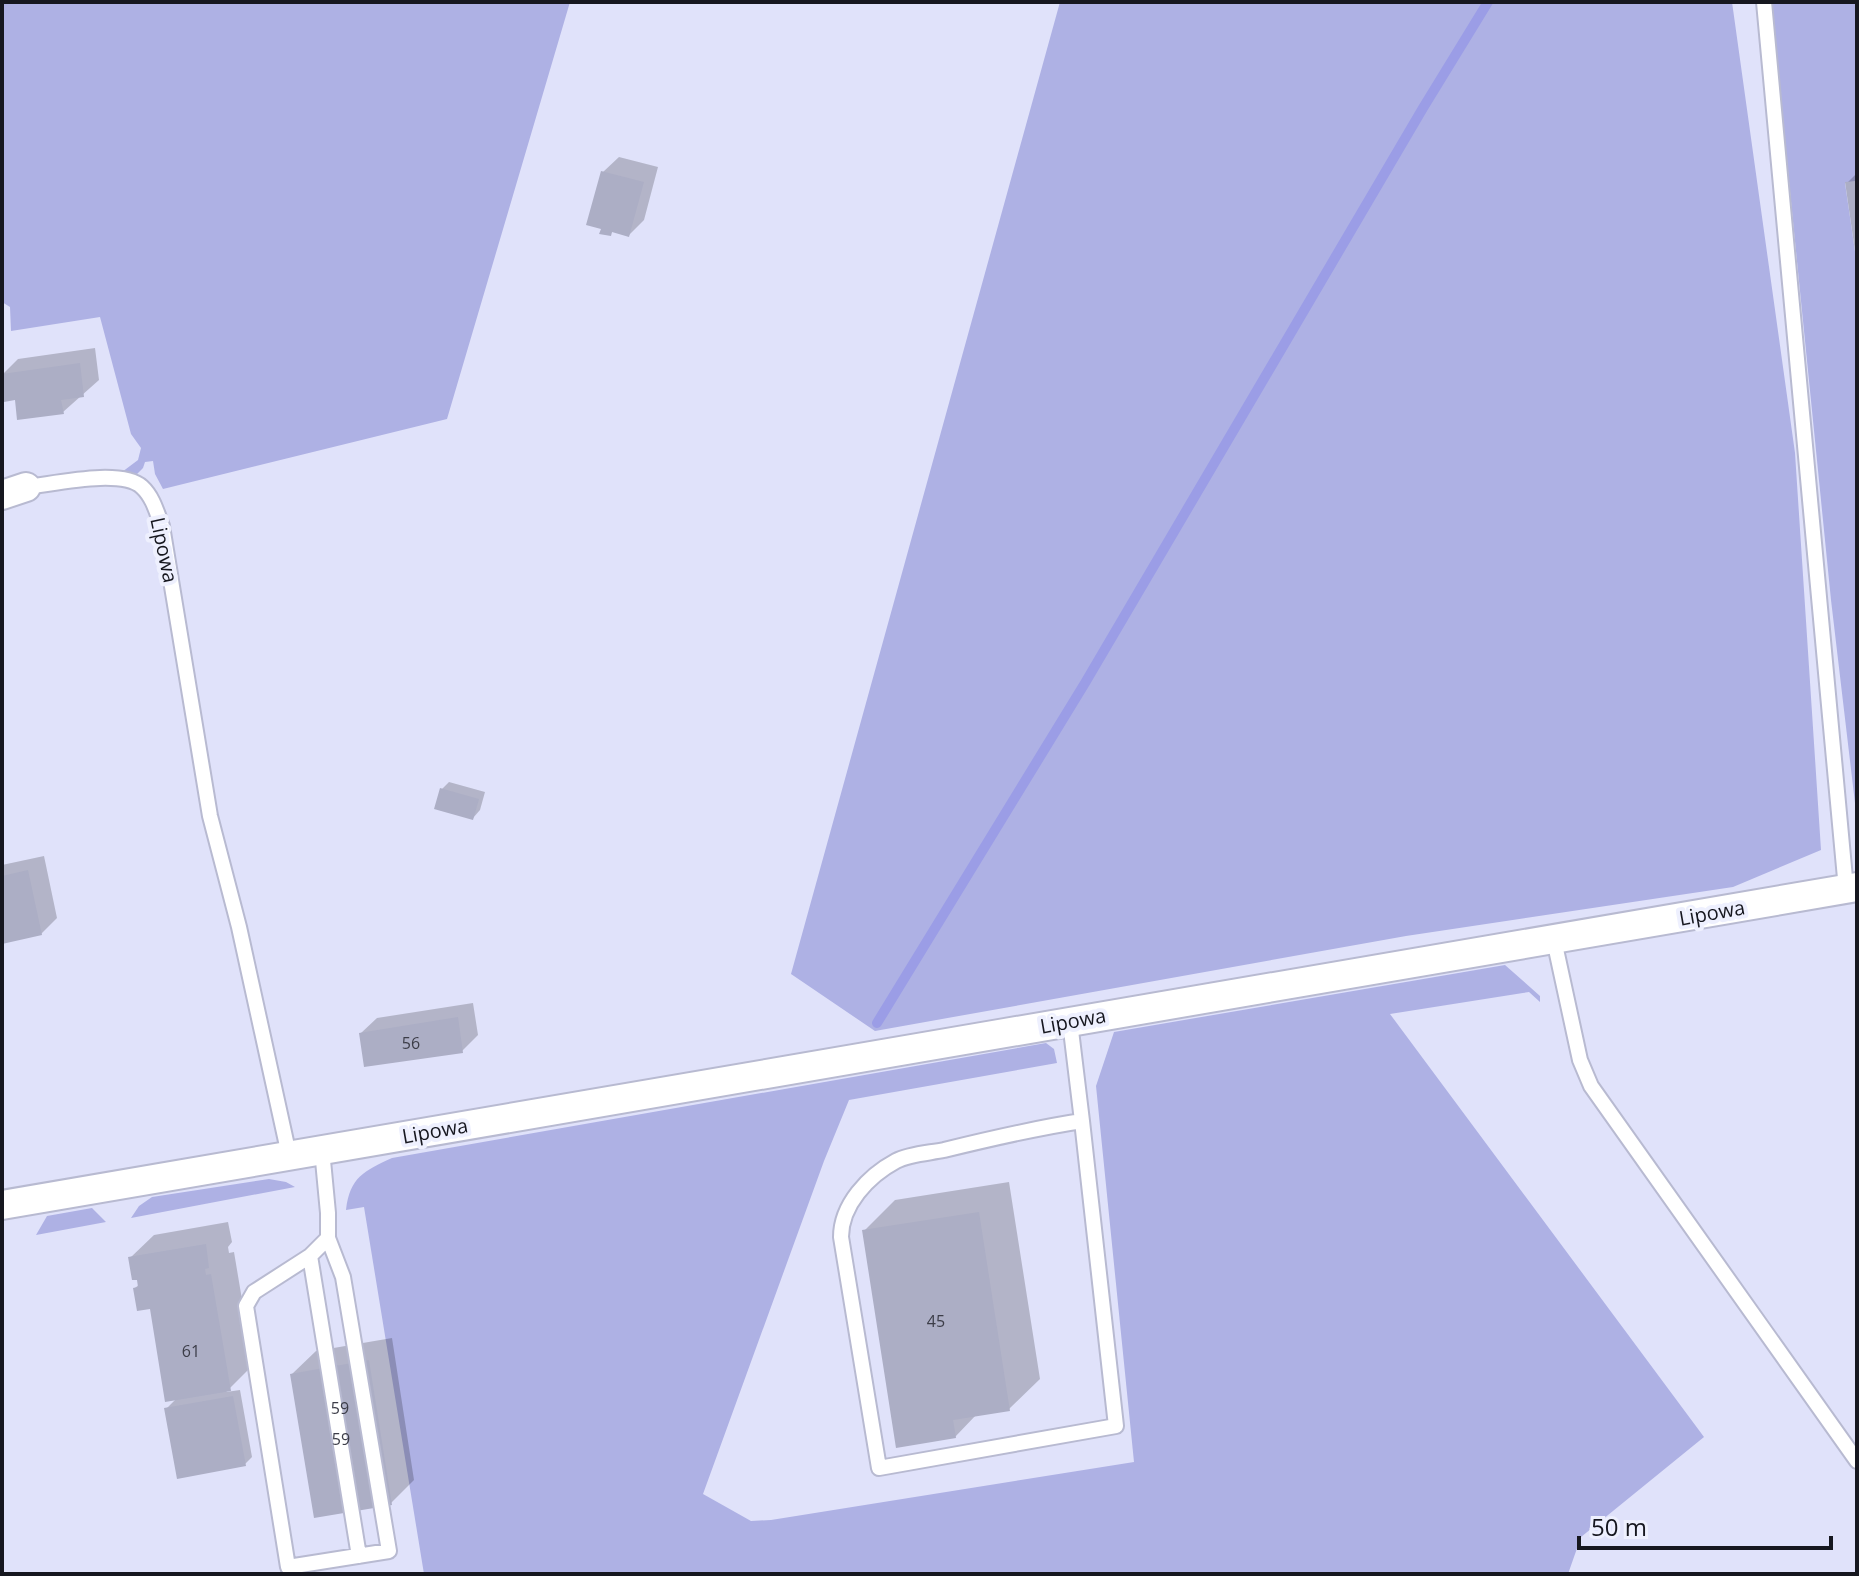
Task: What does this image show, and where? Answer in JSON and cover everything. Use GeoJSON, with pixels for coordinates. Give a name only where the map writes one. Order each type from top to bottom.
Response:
{"type":"FeatureCollection","features":[{"type":"Feature","properties":{"kind":"street","name":"Lipowa"},"geometry":{"type":"LineString","coordinates":[[2,1205],[1852,888]]}},
{"type":"Feature","properties":{"kind":"lane"},"geometry":{"type":"LineString","coordinates":[[1764,2],[1852,888]]}},
{"type":"Feature","properties":{"kind":"lane","name":"Lipowa"},"geometry":{"type":"LineString","coordinates":[[14,491],[94,479],[119,479],[141,485],[151,499],[162,526],[210,816],[239,927],[289,1155]]}},
{"type":"Feature","properties":{"kind":"lane"},"geometry":{"type":"LineString","coordinates":[[1554,940],[1580,1060],[1591,1086],[1857,1461]]}},
{"type":"Feature","properties":{"kind":"lane"},"geometry":{"type":"LineString","coordinates":[[1070,1022],[1082,1121],[1116,1426],[879,1468],[841,1237],[841,1225],[850,1204],[874,1178],[897,1160],[1050,1125],[1082,1121]]}},
{"type":"Feature","properties":{"kind":"lane"},"geometry":{"type":"LineString","coordinates":[[322,1150],[328,1238],[343,1277],[389,1551],[288,1567],[246,1306],[254,1292],[310,1256],[328,1238]]}},
{"type":"Feature","properties":{"kind":"lane"},"geometry":{"type":"LineString","coordinates":[[310,1256],[359,1556]]}},
{"type":"Feature","properties":{"kind":"shaded area"},"geometry":{"type":"Polygon","coordinates":[[[2,2],[570,2],[447,419],[163,489],[155,474],[153,461],[145,462],[137,474],[122,472],[138,460],[141,448],[131,434],[100,317],[11,331],[10,307],[2,302],[2,2]]]}},
{"type":"Feature","properties":{"kind":"shaded area"},"geometry":{"type":"Polygon","coordinates":[[[1060,2],[1732,2],[1795,453],[1821,850],[1733,887],[1406,936],[875,1031],[791,974],[1060,2]]]}},
{"type":"Feature","properties":{"kind":"shaded area"},"geometry":{"type":"Polygon","coordinates":[[[1771,2],[1857,2],[1857,181],[1845,183],[1857,265],[1857,820],[1831,600],[1771,2]]]}},
{"type":"Feature","properties":{"kind":"shaded area"},"geometry":{"type":"Polygon","coordinates":[[[1505,965],[1540,996],[1540,1002],[1529,992],[1390,1014],[1704,1437],[1581,1537],[1568,1574],[424,1574],[364,1207],[346,1210],[355,1182],[374,1167],[392,1158],[1046,1043],[1054,1049],[1057,1063],[849,1100],[703,1494],[751,1521],[771,1520],[1134,1462],[1096,1086],[1114,1032],[1505,965]]]}},
{"type":"Feature","properties":{"kind":"shaded area"},"geometry":{"type":"Polygon","coordinates":[[[269,1179],[295,1187],[131,1218],[139,1206],[152,1197],[269,1179]]]}},
{"type":"Feature","properties":{"kind":"shaded area"},"geometry":{"type":"Polygon","coordinates":[[[92,1208],[106,1222],[36,1235],[47,1216],[92,1208]]]}},
{"type":"Feature","properties":{"kind":"building"},"geometry":{"type":"Polygon","coordinates":[[[601,171],[644,182],[629,237],[612,232],[611,236],[599,234],[601,229],[586,225],[601,171]]]}},
{"type":"Feature","properties":{"kind":"building"},"geometry":{"type":"Polygon","coordinates":[[[1857,181],[1857,251],[1855,251],[1845,182],[1857,181]]]}},
{"type":"Feature","properties":{"kind":"building"},"geometry":{"type":"Polygon","coordinates":[[[80,363],[84,397],[61,400],[64,414],[17,420],[15,400],[4,402],[2,374],[80,363]]]}},
{"type":"Feature","properties":{"kind":"building"},"geometry":{"type":"Polygon","coordinates":[[[440,788],[479,799],[473,820],[434,809],[440,788]]]}},
{"type":"Feature","properties":{"kind":"building"},"geometry":{"type":"Polygon","coordinates":[[[28,870],[42,935],[2,944],[2,876],[28,870]]]}},
{"type":"Feature","properties":{"kind":"building"},"geometry":{"type":"Polygon","coordinates":[[[458,1017],[463,1053],[364,1067],[359,1033],[458,1017]]]}},
{"type":"Feature","properties":{"kind":"building"},"geometry":{"type":"Polygon","coordinates":[[[979,1212],[1010,1411],[953,1420],[956,1438],[896,1448],[862,1230],[979,1212]]]}},
{"type":"Feature","properties":{"kind":"building"},"geometry":{"type":"Polygon","coordinates":[[[206,1244],[209,1268],[205,1269],[206,1275],[211,1274],[231,1391],[165,1402],[150,1309],[137,1311],[133,1288],[138,1287],[137,1280],[132,1280],[128,1257],[206,1244]]]}},
{"type":"Feature","properties":{"kind":"building"},"geometry":{"type":"Polygon","coordinates":[[[369,1360],[392,1505],[314,1518],[290,1374],[369,1360]]]}},
{"type":"Feature","properties":{"kind":"building"},"geometry":{"type":"Polygon","coordinates":[[[233,1396],[246,1466],[177,1479],[164,1408],[233,1396]]]}},
{"type":"Feature","properties":{"kind":"waterway"},"geometry":{"type":"LineString","coordinates":[[877,1023],[1085,683],[1488,2]]}}]}
